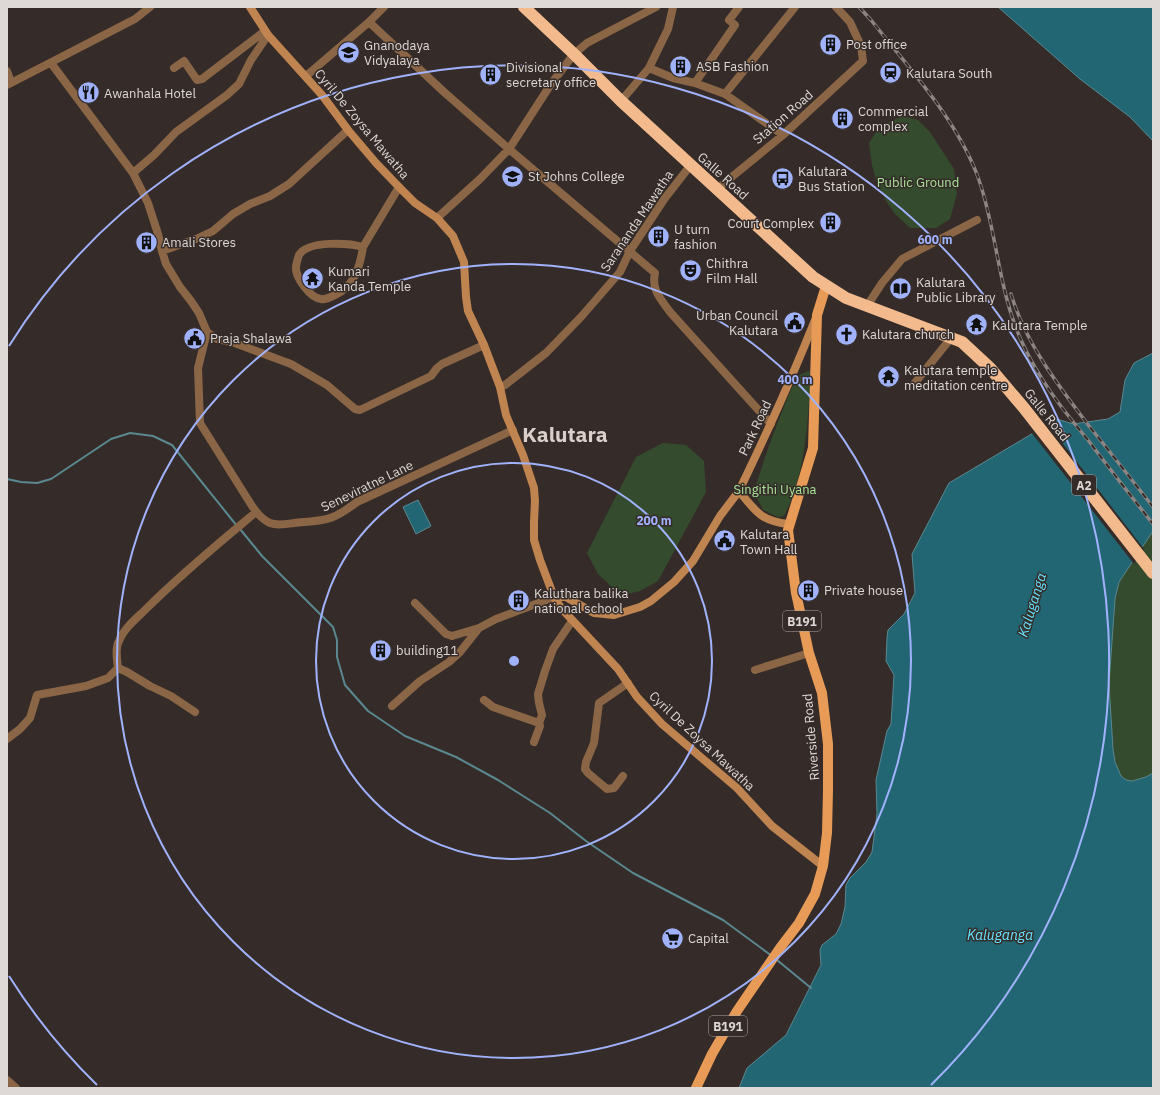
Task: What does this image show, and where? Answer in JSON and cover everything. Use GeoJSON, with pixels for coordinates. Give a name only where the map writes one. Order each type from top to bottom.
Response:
{"type":"FeatureCollection","features":[{"type":"Feature","properties":{"kind":"highway","name":"Galle Road"},"geometry":{"type":"LineString","coordinates":[[524,7],[574,54],[621,102],[813,277],[846,298],[962,342],[977,354],[1024,408],[1153,573]]}},
{"type":"Feature","properties":{"kind":"main road","name":"Riverside Road"},"geometry":{"type":"LineString","coordinates":[[696,1088],[712,1054],[737,1011],[799,923],[815,894],[823,866],[827,826],[828,744],[822,693],[809,653],[796,593],[788,530],[813,448],[817,315],[826,286]]}},
{"type":"Feature","properties":{"kind":"street"},"geometry":{"type":"LineString","coordinates":[[7,71],[9,84],[135,20],[150,7]]}},
{"type":"Feature","properties":{"kind":"street","name":"Cyril De Zoysa Mawatha"},"geometry":{"type":"LineString","coordinates":[[250,7],[267,33],[322,94],[348,130],[376,163],[398,187],[415,203],[436,218],[453,236],[464,262],[468,310],[484,345],[500,387],[506,415],[534,488],[534,540],[554,597],[561,608],[618,669],[637,697],[662,724],[737,788],[772,826],[823,866]]}},
{"type":"Feature","properties":{"kind":"street"},"geometry":{"type":"LineString","coordinates":[[306,76],[369,22],[384,7]]}},
{"type":"Feature","properties":{"kind":"street"},"geometry":{"type":"LineString","coordinates":[[436,218],[480,179],[509,149],[551,84],[574,54],[587,43],[656,7]]}},
{"type":"Feature","properties":{"kind":"street"},"geometry":{"type":"LineString","coordinates":[[621,102],[649,68],[668,29],[673,7]]}},
{"type":"Feature","properties":{"kind":"street"},"geometry":{"type":"LineString","coordinates":[[695,84],[735,25],[729,20],[739,7]]}},
{"type":"Feature","properties":{"kind":"street"},"geometry":{"type":"LineString","coordinates":[[726,94],[795,7]]}},
{"type":"Feature","properties":{"kind":"street","name":"Station Road"},"geometry":{"type":"LineString","coordinates":[[717,189],[783,135],[863,60],[861,46],[850,22],[836,7]]}},
{"type":"Feature","properties":{"kind":"street"},"geometry":{"type":"LineString","coordinates":[[369,22],[444,92],[655,273],[653,282],[656,292],[670,312],[771,424]]}},
{"type":"Feature","properties":{"kind":"street"},"geometry":{"type":"LineString","coordinates":[[134,173],[176,132],[226,96],[239,84],[267,33]]}},
{"type":"Feature","properties":{"kind":"street"},"geometry":{"type":"LineString","coordinates":[[174,68],[184,61],[197,80],[202,79],[267,33]]}},
{"type":"Feature","properties":{"kind":"street"},"geometry":{"type":"LineString","coordinates":[[51,63],[134,173],[148,203],[166,264],[180,287],[199,313],[207,332],[217,339],[232,342],[292,364],[327,385],[355,409],[360,410],[395,395],[431,376],[442,364],[484,345]]}},
{"type":"Feature","properties":{"kind":"street"},"geometry":{"type":"LineString","coordinates":[[649,68],[673,78],[726,94],[783,135]]}},
{"type":"Feature","properties":{"kind":"street"},"geometry":{"type":"LineString","coordinates":[[162,251],[196,239],[213,231],[233,214],[250,204],[270,196],[289,184],[348,130]]}},
{"type":"Feature","properties":{"kind":"street","name":"Sarananda Mawatha"},"geometry":{"type":"LineString","coordinates":[[500,387],[505,385],[546,353],[576,322],[620,272],[630,252],[665,198],[690,166]]}},
{"type":"Feature","properties":{"kind":"street"},"geometry":{"type":"LineString","coordinates":[[363,247],[352,244],[324,244],[305,249],[300,254],[296,267],[298,276],[304,288],[311,295],[320,299],[328,298],[344,291],[351,283],[358,269],[363,247],[398,187]]}},
{"type":"Feature","properties":{"kind":"street"},"geometry":{"type":"LineString","coordinates":[[867,306],[882,283],[902,259],[977,220]]}},
{"type":"Feature","properties":{"kind":"street","name":"Park Road"},"geometry":{"type":"LineString","coordinates":[[554,597],[566,597],[594,613],[614,615],[640,607],[651,601],[674,582],[693,561],[720,516],[739,491],[799,361],[817,315]]}},
{"type":"Feature","properties":{"kind":"street","name":"Seneviratne Lane"},"geometry":{"type":"LineString","coordinates":[[207,332],[198,368],[200,423],[256,512],[270,523],[281,525],[325,520],[338,516],[357,502],[513,430]]}},
{"type":"Feature","properties":{"kind":"street"},"geometry":{"type":"LineString","coordinates":[[914,384],[951,338]]}},
{"type":"Feature","properties":{"kind":"street"},"geometry":{"type":"LineString","coordinates":[[739,491],[755,510],[766,520],[790,524]]}},
{"type":"Feature","properties":{"kind":"street"},"geometry":{"type":"LineString","coordinates":[[118,668],[118,642],[129,626],[164,591],[256,512]]}},
{"type":"Feature","properties":{"kind":"street"},"geometry":{"type":"LineString","coordinates":[[415,603],[446,634],[452,636],[479,628],[496,619],[554,597]]}},
{"type":"Feature","properties":{"kind":"street"},"geometry":{"type":"LineString","coordinates":[[534,742],[540,726],[539,723],[542,715],[538,694],[545,671],[553,649],[572,621]]}},
{"type":"Feature","properties":{"kind":"street"},"geometry":{"type":"LineString","coordinates":[[392,706],[420,681],[449,662],[460,652],[479,628]]}},
{"type":"Feature","properties":{"kind":"street"},"geometry":{"type":"LineString","coordinates":[[755,670],[809,653]]}},
{"type":"Feature","properties":{"kind":"street"},"geometry":{"type":"LineString","coordinates":[[118,668],[171,696],[195,712]]}},
{"type":"Feature","properties":{"kind":"street"},"geometry":{"type":"LineString","coordinates":[[7,740],[30,718],[37,695],[45,695],[86,686],[108,678],[118,668]]}},
{"type":"Feature","properties":{"kind":"street"},"geometry":{"type":"LineString","coordinates":[[623,776],[614,788],[608,789],[588,773],[585,768],[594,743],[599,703],[628,683]]}},
{"type":"Feature","properties":{"kind":"street"},"geometry":{"type":"LineString","coordinates":[[484,700],[493,707],[539,723]]}},
{"type":"Feature","properties":{"kind":"street"},"geometry":{"type":"LineString","coordinates":[[7,1080],[16,1088]]}},
{"type":"Feature","properties":{"kind":"green space","name":"Public Ground"},"geometry":{"type":"Polygon","coordinates":[[[903,116],[918,120],[930,132],[954,169],[957,194],[950,219],[936,228],[910,228],[895,214],[886,201],[876,180],[869,143],[880,126],[903,116]]]}},
{"type":"Feature","properties":{"kind":"green space","name":"Singithi Uyana"},"geometry":{"type":"Polygon","coordinates":[[[809,371],[812,384],[802,461],[790,503],[784,516],[778,517],[763,510],[754,492],[763,462],[797,376],[809,371]]]}},
{"type":"Feature","properties":{"kind":"green space"},"geometry":{"type":"Polygon","coordinates":[[[663,443],[686,445],[704,461],[706,492],[658,581],[640,591],[628,594],[613,588],[598,574],[587,553],[636,457],[663,443]]]}},
{"type":"Feature","properties":{"kind":"green space"},"geometry":{"type":"Polygon","coordinates":[[[1153,531],[1153,773],[1146,777],[1132,781],[1126,780],[1121,776],[1115,762],[1113,749],[1109,684],[1115,599],[1119,582],[1153,531]]]}},
{"type":"Feature","properties":{"kind":"water"},"geometry":{"type":"Polygon","coordinates":[[[998,7],[1153,7],[1153,141],[1130,117],[1080,79],[998,7]]]}},
{"type":"Feature","properties":{"kind":"water","name":"Kaluganga"},"geometry":{"type":"Polygon","coordinates":[[[1153,353],[1153,531],[1119,582],[1115,599],[1109,684],[1113,749],[1115,762],[1121,776],[1126,780],[1132,781],[1146,777],[1153,773],[1153,1088],[739,1088],[747,1068],[786,1035],[821,965],[820,950],[822,945],[836,934],[841,924],[845,907],[846,885],[850,878],[866,862],[872,852],[877,814],[876,780],[887,731],[891,724],[894,675],[886,661],[888,630],[904,614],[915,593],[912,554],[949,483],[1057,419],[1073,424],[1108,419],[1120,412],[1125,380],[1134,363],[1153,353]]]}},
{"type":"Feature","properties":{"kind":"water"},"geometry":{"type":"Polygon","coordinates":[[[418,500],[431,526],[416,534],[403,507],[418,500]]]}},
{"type":"Feature","properties":{"kind":"pier"},"geometry":{"type":"Polygon","coordinates":[[[1047,423],[1144,549],[1134,564],[1031,432],[1047,423]]]}},
{"type":"Feature","properties":{"kind":"waterway"},"geometry":{"type":"LineString","coordinates":[[7,479],[37,483],[51,479],[111,439],[130,433],[153,436],[172,445],[237,526]]}},
{"type":"Feature","properties":{"kind":"waterway"},"geometry":{"type":"LineString","coordinates":[[240,529],[262,556],[333,627],[337,640],[337,657],[345,685],[368,711],[405,736],[456,757],[498,780],[550,813],[586,841],[633,873],[723,920],[772,956]]}},
{"type":"Feature","properties":{"kind":"waterway"},"geometry":{"type":"LineString","coordinates":[[777,960],[811,988]]}},
{"type":"Feature","properties":{"kind":"railway"},"geometry":{"type":"LineString","coordinates":[[859,7],[932,96],[959,137],[970,158],[985,200],[1002,281],[1013,321],[1035,367],[1069,417],[1153,524]]}},
{"type":"Feature","properties":{"kind":"railway"},"geometry":{"type":"LineString","coordinates":[[1011,294],[1025,330],[1044,363],[1089,426],[1153,507]]}},
{"type":"Feature","properties":{"kind":"place","name":"Post office"},"geometry":{"type":"Point","coordinates":[831,44]}},
{"type":"Feature","properties":{"kind":"place","name":"Gnanodaya Vidyalaya"},"geometry":{"type":"Point","coordinates":[348,52]}},
{"type":"Feature","properties":{"kind":"place","name":"ASB Fashion"},"geometry":{"type":"Point","coordinates":[680,66]}},
{"type":"Feature","properties":{"kind":"place","name":"Kalutara South"},"geometry":{"type":"Point","coordinates":[891,73]}},
{"type":"Feature","properties":{"kind":"place","name":"Divisional secretary office"},"geometry":{"type":"Point","coordinates":[491,74]}},
{"type":"Feature","properties":{"kind":"place","name":"Awanhala Hotel"},"geometry":{"type":"Point","coordinates":[88,93]}},
{"type":"Feature","properties":{"kind":"place","name":"Commercial complex"},"geometry":{"type":"Point","coordinates":[843,118]}},
{"type":"Feature","properties":{"kind":"place","name":"St Johns College"},"geometry":{"type":"Point","coordinates":[512,176]}},
{"type":"Feature","properties":{"kind":"place","name":"Kalutara Bus Station"},"geometry":{"type":"Point","coordinates":[783,178]}},
{"type":"Feature","properties":{"kind":"place","name":"Court Complex"},"geometry":{"type":"Point","coordinates":[830,223]}},
{"type":"Feature","properties":{"kind":"place","name":"U turn fashion"},"geometry":{"type":"Point","coordinates":[659,236]}},
{"type":"Feature","properties":{"kind":"place","name":"Amali Stores"},"geometry":{"type":"Point","coordinates":[147,242]}},
{"type":"Feature","properties":{"kind":"place","name":"Chithra Film Hall"},"geometry":{"type":"Point","coordinates":[690,270]}},
{"type":"Feature","properties":{"kind":"place","name":"Kumari Kanda Temple"},"geometry":{"type":"Point","coordinates":[313,278]}},
{"type":"Feature","properties":{"kind":"place","name":"Kalutara Public Library"},"geometry":{"type":"Point","coordinates":[900,289]}},
{"type":"Feature","properties":{"kind":"place","name":"Urban Council Kalutara"},"geometry":{"type":"Point","coordinates":[794,322]}},
{"type":"Feature","properties":{"kind":"place","name":"Kalutara Temple"},"geometry":{"type":"Point","coordinates":[976,325]}},
{"type":"Feature","properties":{"kind":"place","name":"Kalutara church"},"geometry":{"type":"Point","coordinates":[846,334]}},
{"type":"Feature","properties":{"kind":"place","name":"Praja Shalawa"},"geometry":{"type":"Point","coordinates":[194,338]}},
{"type":"Feature","properties":{"kind":"place","name":"Kalutara temple meditation centre"},"geometry":{"type":"Point","coordinates":[888,377]}},
{"type":"Feature","properties":{"kind":"place","name":"Kalutara Town Hall"},"geometry":{"type":"Point","coordinates":[724,541]}},
{"type":"Feature","properties":{"kind":"place","name":"Private house"},"geometry":{"type":"Point","coordinates":[808,590]}},
{"type":"Feature","properties":{"kind":"place","name":"Kaluthara balika national school"},"geometry":{"type":"Point","coordinates":[518,600]}},
{"type":"Feature","properties":{"kind":"place","name":"building11"},"geometry":{"type":"Point","coordinates":[381,650]}},
{"type":"Feature","properties":{"kind":"place","name":"Capital"},"geometry":{"type":"Point","coordinates":[672,938]}},
{"type":"Feature","properties":{"kind":"district","name":"Kalutara"},"geometry":{"type":"Point","coordinates":[565,434]}}]}
